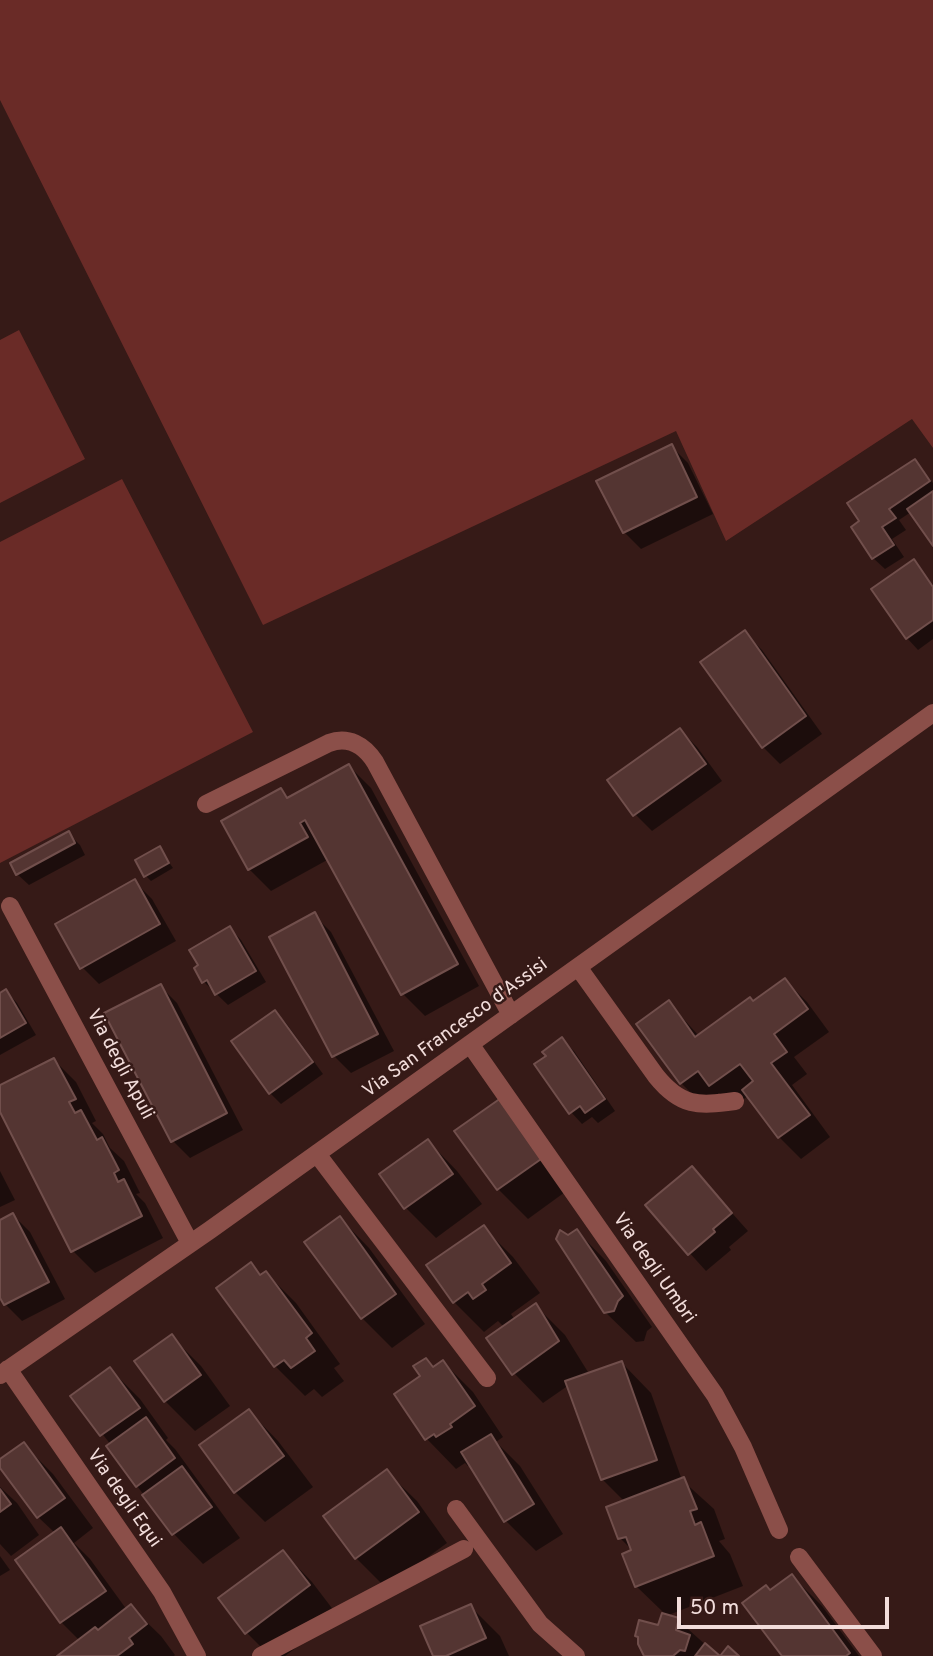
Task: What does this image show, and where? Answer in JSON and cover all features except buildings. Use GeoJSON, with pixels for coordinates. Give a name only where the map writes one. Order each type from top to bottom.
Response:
{"type":"FeatureCollection","features":[{"type":"Feature","properties":{"kind":"street","name":"Via San Francesco d'Assisi"},"geometry":{"type":"LineString","coordinates":[[4,1372],[317,1154],[933,713]]}},
{"type":"Feature","properties":{"kind":"street"},"geometry":{"type":"LineString","coordinates":[[206,804],[329,743],[344,740],[361,746],[375,762],[511,1015]]}},
{"type":"Feature","properties":{"kind":"street","name":"Via degli Apuli"},"geometry":{"type":"LineString","coordinates":[[10,906],[190,1243]]}},
{"type":"Feature","properties":{"kind":"street"},"geometry":{"type":"LineString","coordinates":[[578,967],[656,1076],[670,1091],[679,1098],[701,1105],[736,1101]]}},
{"type":"Feature","properties":{"kind":"street","name":"Via degli Umbri"},"geometry":{"type":"LineString","coordinates":[[470,1044],[715,1395],[743,1447],[779,1530]]}},
{"type":"Feature","properties":{"kind":"street"},"geometry":{"type":"LineString","coordinates":[[317,1154],[487,1378]]}},
{"type":"Feature","properties":{"kind":"street","name":"Via degli Equi"},"geometry":{"type":"LineString","coordinates":[[4,1372],[162,1592],[197,1656]]}},
{"type":"Feature","properties":{"kind":"street"},"geometry":{"type":"LineString","coordinates":[[456,1509],[540,1625],[576,1656]]}},
{"type":"Feature","properties":{"kind":"street"},"geometry":{"type":"LineString","coordinates":[[261,1656],[464,1549]]}},
{"type":"Feature","properties":{"kind":"street"},"geometry":{"type":"LineString","coordinates":[[799,1557],[873,1656]]}},
{"type":"Feature","properties":{"kind":"shaded area"},"geometry":{"type":"Polygon","coordinates":[[[0,0],[933,0],[933,448],[912,419],[726,541],[676,431],[263,625],[0,100],[0,0]]]}},
{"type":"Feature","properties":{"kind":"shaded area"},"geometry":{"type":"Polygon","coordinates":[[[19,330],[85,459],[0,503],[0,340],[19,330]]]}},
{"type":"Feature","properties":{"kind":"shaded area"},"geometry":{"type":"Polygon","coordinates":[[[122,479],[253,732],[0,863],[0,542],[122,479]]]}}]}
